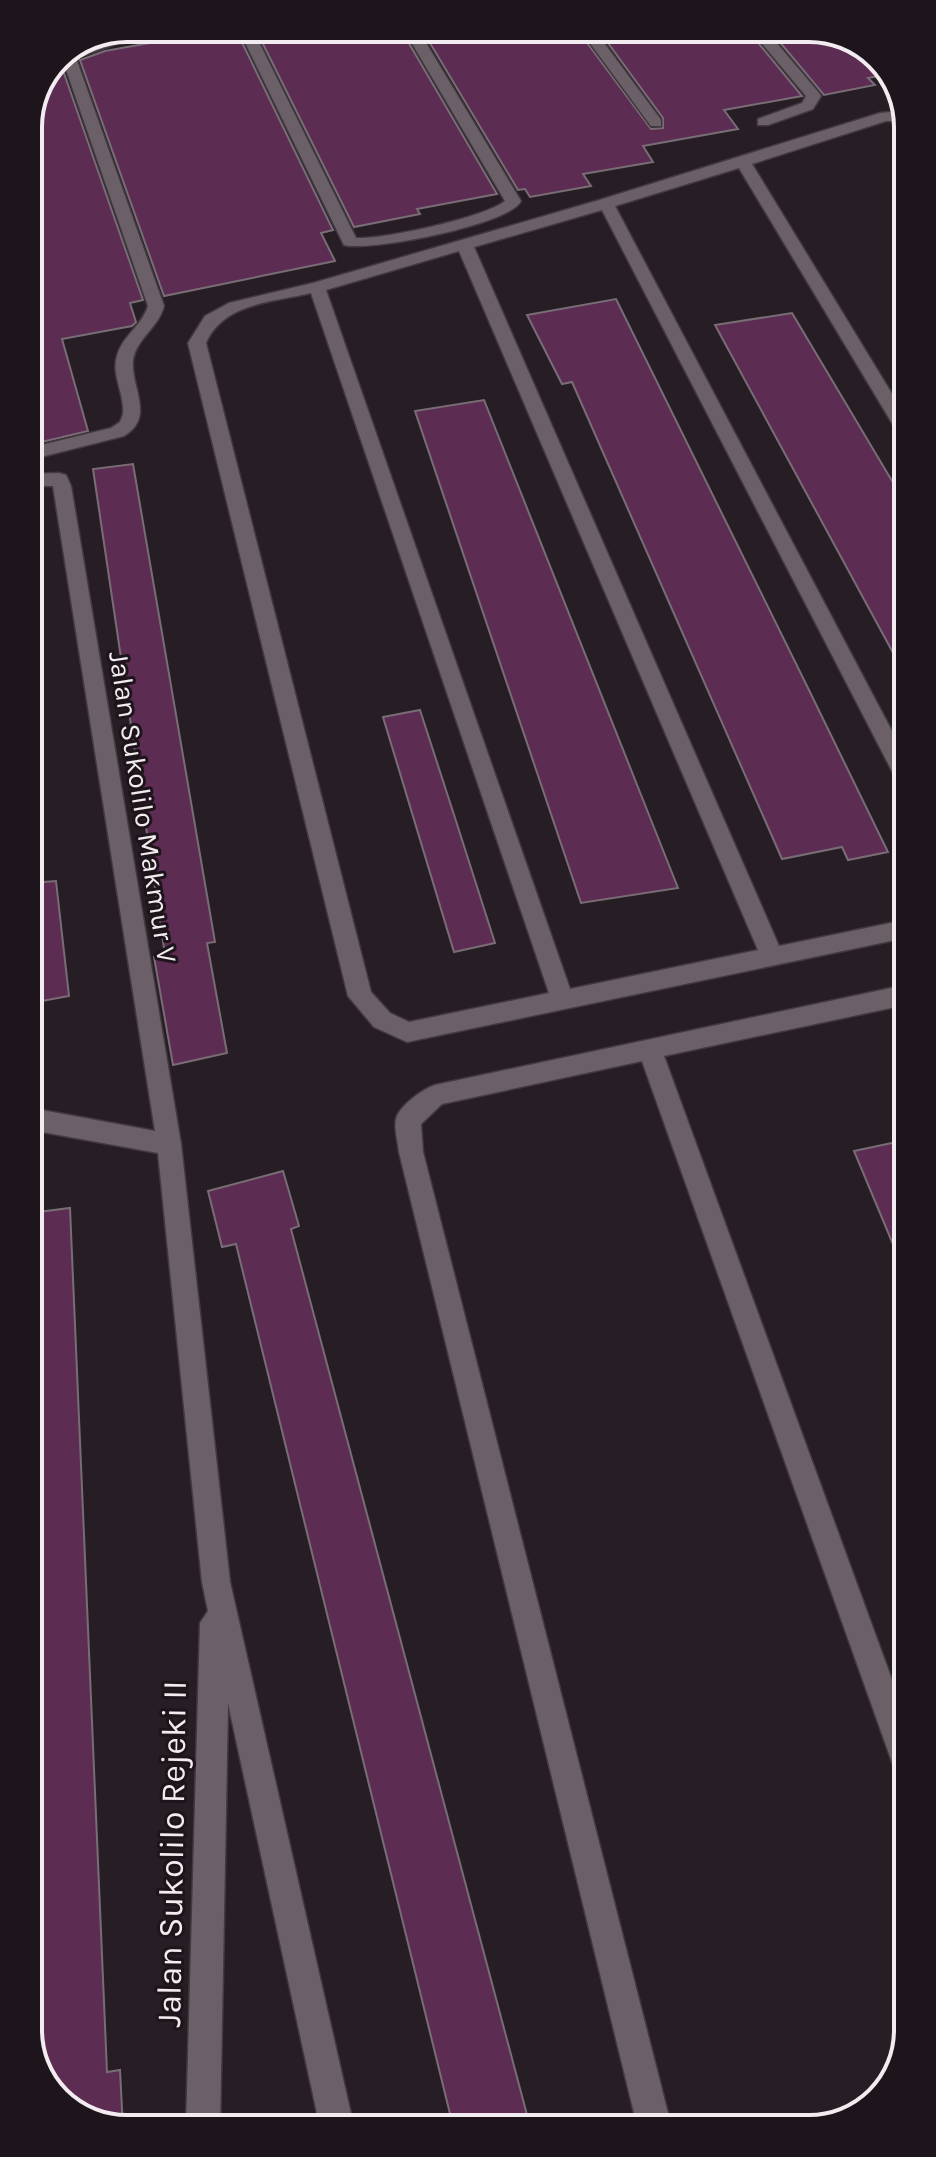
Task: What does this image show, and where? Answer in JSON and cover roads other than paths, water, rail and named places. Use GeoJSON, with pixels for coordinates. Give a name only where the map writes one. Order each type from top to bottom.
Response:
{"type":"FeatureCollection","features":[{"type":"Feature","properties":{"kind":"street"},"geometry":{"type":"LineString","coordinates":[[252,42],[350,242],[378,242],[496,213],[511,206],[513,201],[418,42]]}},
{"type":"Feature","properties":{"kind":"street"},"geometry":{"type":"LineString","coordinates":[[596,42],[656,123]]}},
{"type":"Feature","properties":{"kind":"street"},"geometry":{"type":"LineString","coordinates":[[763,122],[808,106],[814,96],[768,42]]}},
{"type":"Feature","properties":{"kind":"street"},"geometry":{"type":"LineString","coordinates":[[42,451],[122,429],[132,407],[123,362],[127,349],[150,324],[156,306],[71,63]]}},
{"type":"Feature","properties":{"kind":"street"},"geometry":{"type":"LineString","coordinates":[[893,116],[744,164],[605,201],[317,287],[234,307],[215,315],[197,343],[360,996],[382,1020],[407,1032],[894,931]]}},
{"type":"Feature","properties":{"kind":"street"},"geometry":{"type":"LineString","coordinates":[[744,164],[894,412]]}},
{"type":"Feature","properties":{"kind":"street"},"geometry":{"type":"LineString","coordinates":[[605,201],[894,754]]}},
{"type":"Feature","properties":{"kind":"street"},"geometry":{"type":"LineString","coordinates":[[464,243],[772,956]]}},
{"type":"Feature","properties":{"kind":"street"},"geometry":{"type":"LineString","coordinates":[[317,287],[562,998]]}},
{"type":"Feature","properties":{"kind":"street","name":"Jalan Sukolilo Makmur V"},"geometry":{"type":"LineString","coordinates":[[42,480],[59,479],[169,1144],[216,1582]]}},
{"type":"Feature","properties":{"kind":"street"},"geometry":{"type":"LineString","coordinates":[[652,2115],[411,1152],[408,1120],[435,1095],[894,997]]}},
{"type":"Feature","properties":{"kind":"street"},"geometry":{"type":"LineString","coordinates":[[650,1049],[894,1726]]}},
{"type":"Feature","properties":{"kind":"street"},"geometry":{"type":"LineString","coordinates":[[42,1121],[169,1144]]}},
{"type":"Feature","properties":{"kind":"street"},"geometry":{"type":"LineString","coordinates":[[216,1582],[334,2115]]}},
{"type":"Feature","properties":{"kind":"street","name":"Jalan Sukolilo Rejeki II"},"geometry":{"type":"LineString","coordinates":[[203,2115],[216,1582]]}}]}
